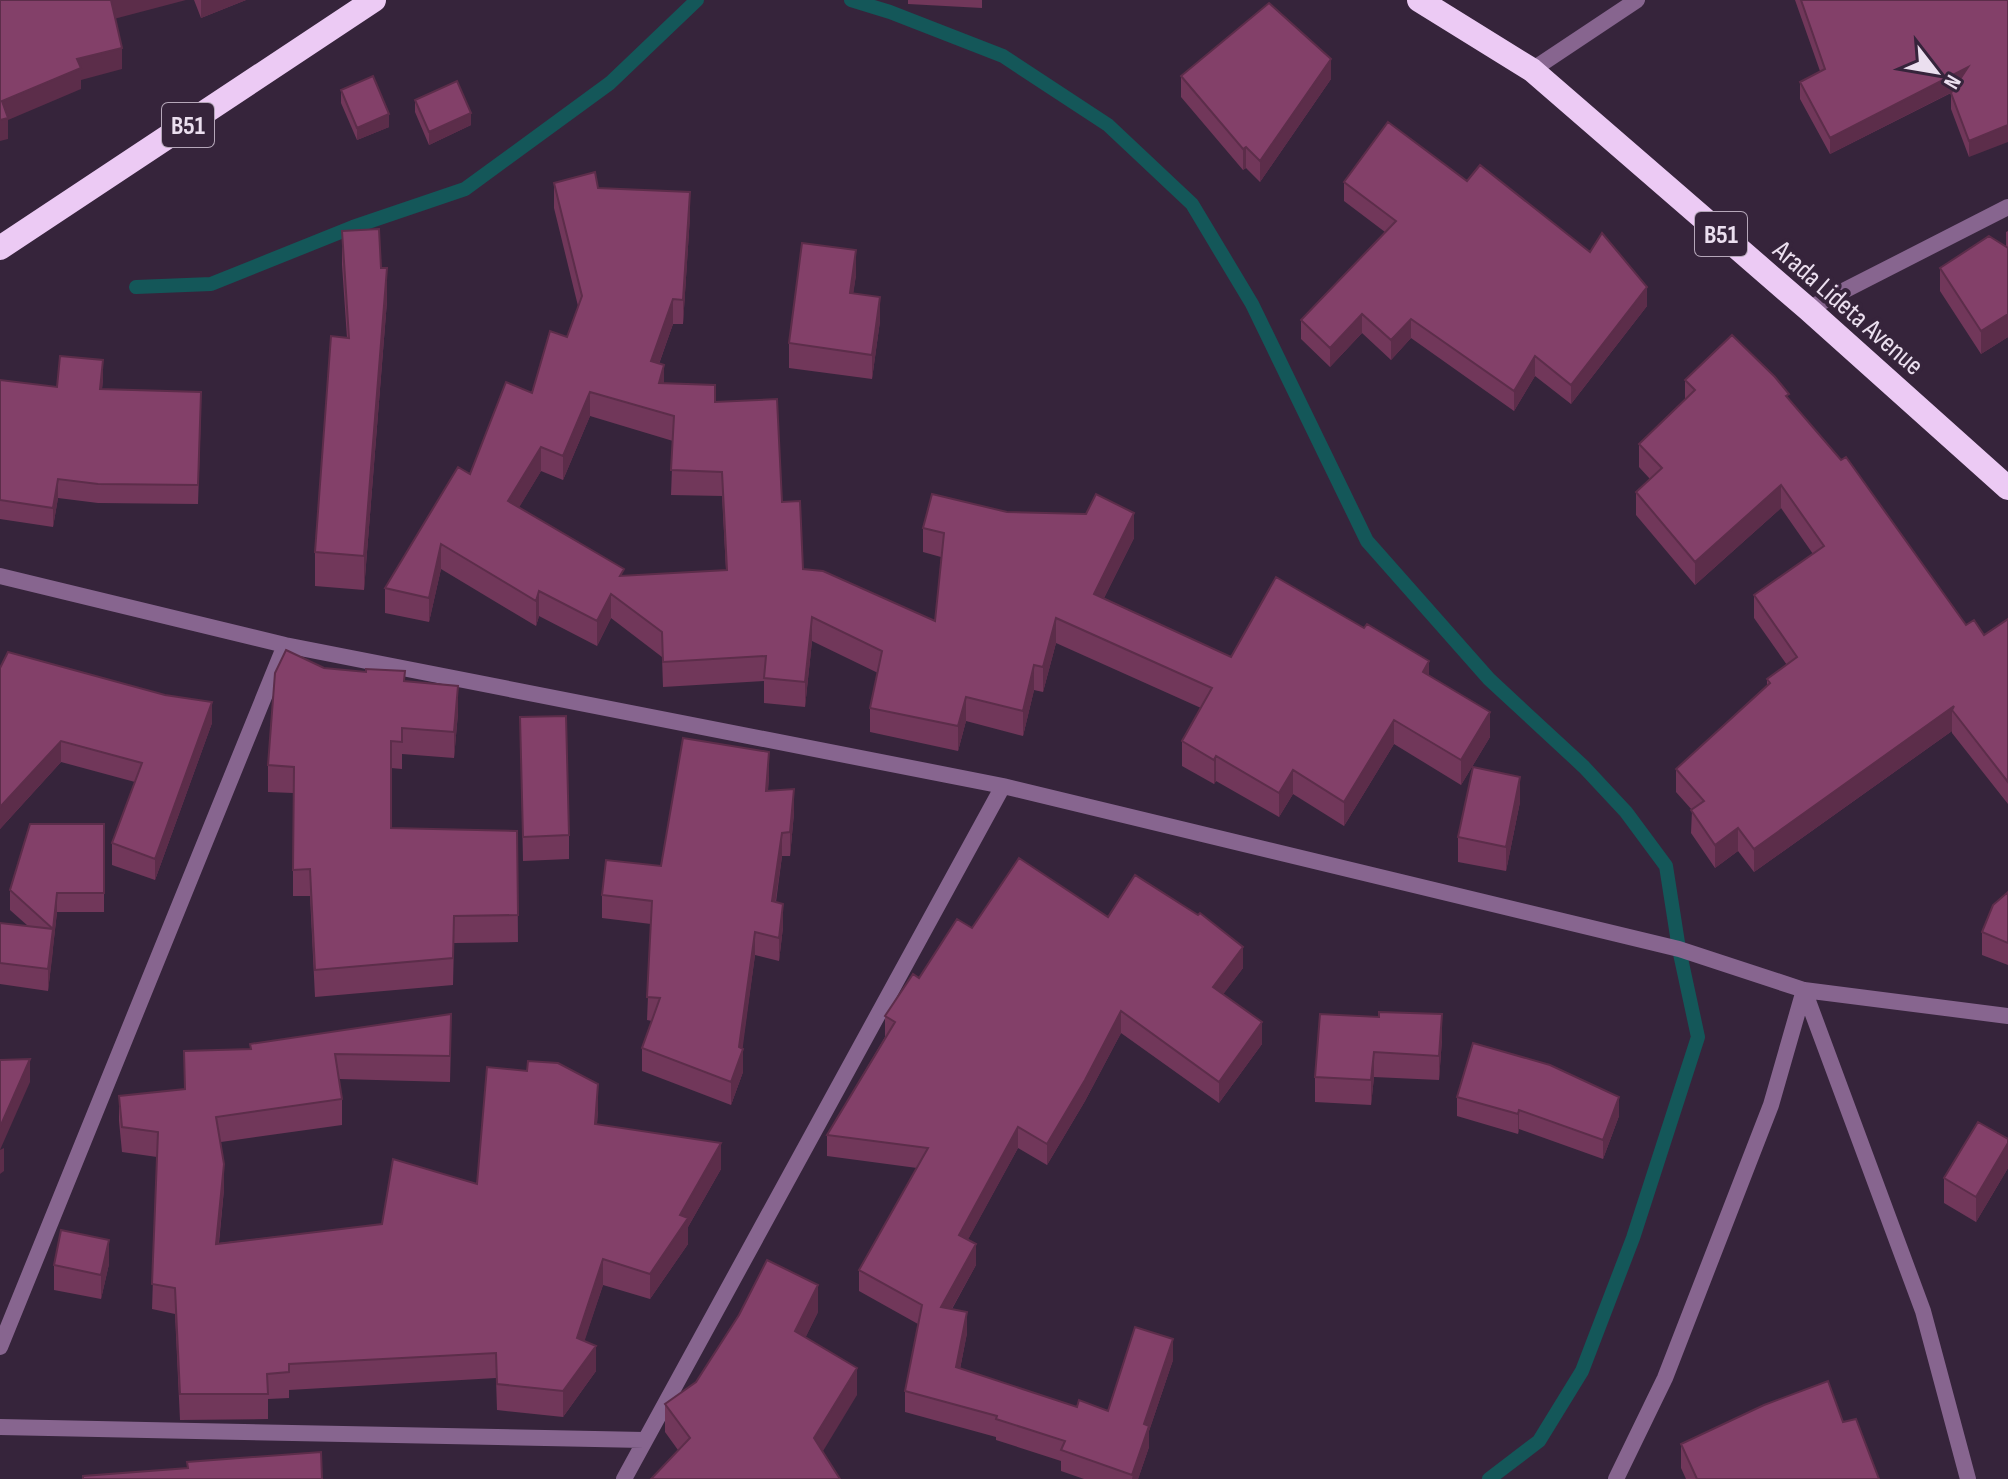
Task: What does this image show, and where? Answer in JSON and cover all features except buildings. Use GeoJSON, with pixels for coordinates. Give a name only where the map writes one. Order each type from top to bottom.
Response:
{"type":"FeatureCollection","features":[{"type":"Feature","properties":{"kind":"highway","name":"B51"},"geometry":{"type":"LineString","coordinates":[[0,248],[374,0]]}},
{"type":"Feature","properties":{"kind":"highway","name":"Arada Lideta Avenue"},"geometry":{"type":"LineString","coordinates":[[1419,0],[1532,70],[1808,309],[2008,488]]}},
{"type":"Feature","properties":{"kind":"street"},"geometry":{"type":"LineString","coordinates":[[1532,70],[1637,0]]}},
{"type":"Feature","properties":{"kind":"street"},"geometry":{"type":"LineString","coordinates":[[1808,309],[2008,207]]}},
{"type":"Feature","properties":{"kind":"street"},"geometry":{"type":"LineString","coordinates":[[0,576],[285,645],[1003,786],[1679,949],[1804,990],[2008,1016]]}},
{"type":"Feature","properties":{"kind":"street"},"geometry":{"type":"LineString","coordinates":[[0,1347],[285,645]]}},
{"type":"Feature","properties":{"kind":"street"},"geometry":{"type":"LineString","coordinates":[[624,1479],[1003,786]]}},
{"type":"Feature","properties":{"kind":"street"},"geometry":{"type":"LineString","coordinates":[[1616,1479],[1665,1378],[1771,1105],[1804,990]]}},
{"type":"Feature","properties":{"kind":"street"},"geometry":{"type":"LineString","coordinates":[[1804,990],[1923,1311],[1968,1479]]}},
{"type":"Feature","properties":{"kind":"street"},"geometry":{"type":"LineString","coordinates":[[0,1427],[644,1440]]}},
{"type":"Feature","properties":{"kind":"waterway"},"geometry":{"type":"LineString","coordinates":[[136,287],[211,284],[353,227],[465,189],[610,83],[697,0]]}},
{"type":"Feature","properties":{"kind":"waterway"},"geometry":{"type":"LineString","coordinates":[[851,0],[1003,56],[1108,125],[1192,204],[1252,304],[1367,541],[1489,679],[1584,767],[1626,812],[1666,866],[1679,949],[1698,1037],[1633,1238],[1582,1371],[1539,1441],[1489,1479]]}}]}
